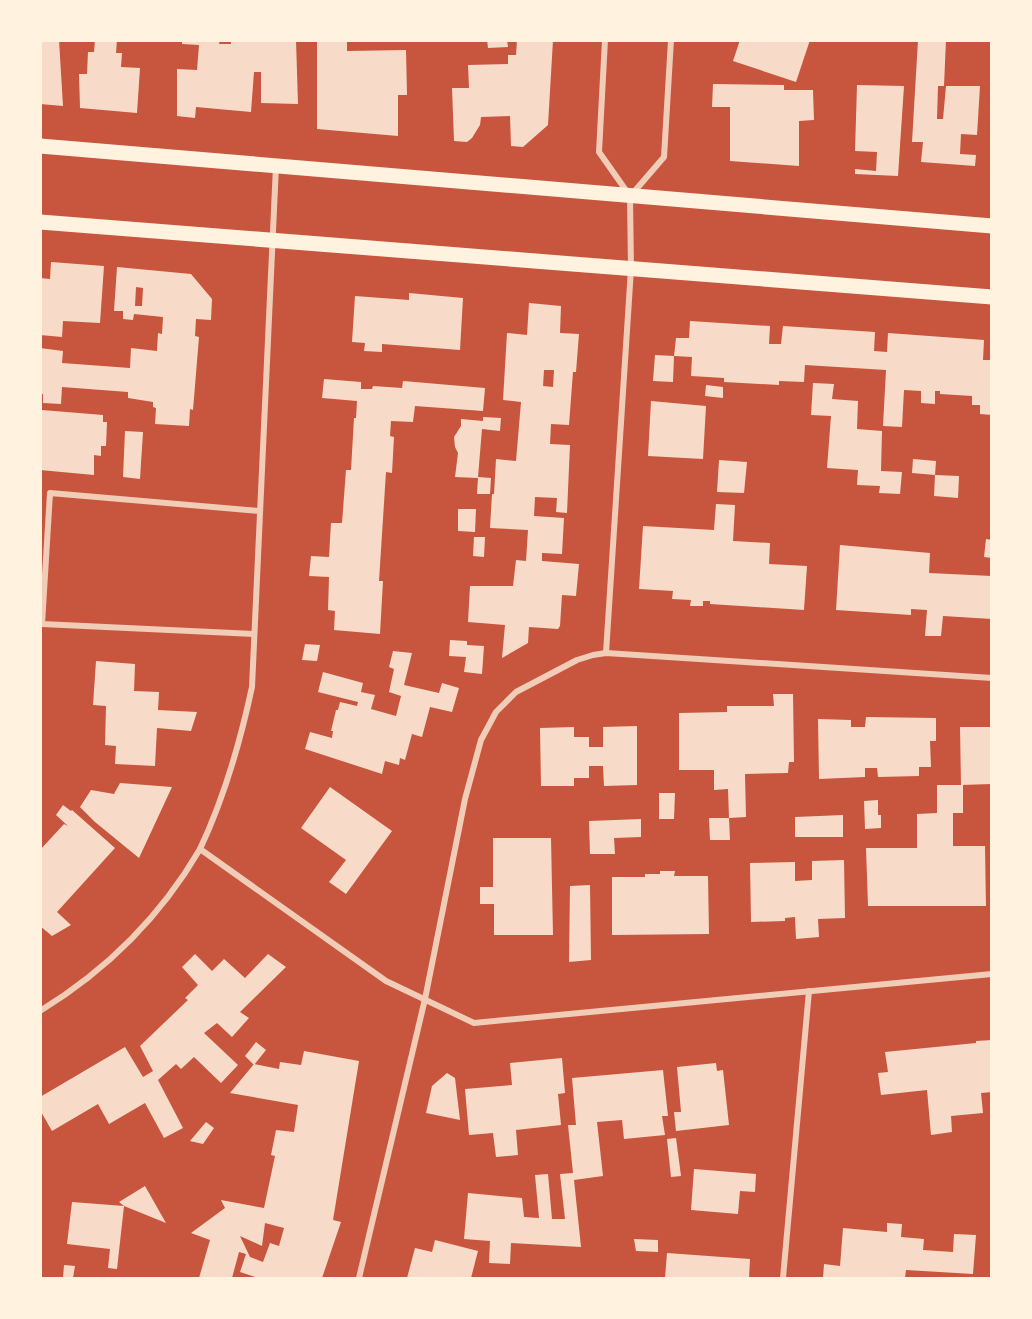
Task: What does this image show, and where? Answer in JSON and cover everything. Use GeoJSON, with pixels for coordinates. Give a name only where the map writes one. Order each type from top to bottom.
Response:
{"type":"FeatureCollection","features":[{"type":"Feature","properties":{"kind":"main road"},"geometry":{"type":"LineString","coordinates":[[40,146],[992,226]]}},
{"type":"Feature","properties":{"kind":"main road"},"geometry":{"type":"LineString","coordinates":[[40,222],[992,297]]}},
{"type":"Feature","properties":{"kind":"street"},"geometry":{"type":"LineString","coordinates":[[605,40],[599,153],[630,196],[631,269],[606,653]]}},
{"type":"Feature","properties":{"kind":"street"},"geometry":{"type":"LineString","coordinates":[[630,196],[664,157],[671,40]]}},
{"type":"Feature","properties":{"kind":"street"},"geometry":{"type":"LineString","coordinates":[[40,1011],[96,972],[134,938],[179,884],[201,849],[224,794],[245,721],[252,687],[276,166]]}},
{"type":"Feature","properties":{"kind":"street"},"geometry":{"type":"LineString","coordinates":[[254,633],[42,624],[50,493],[260,511]]}},
{"type":"Feature","properties":{"kind":"street"},"geometry":{"type":"LineString","coordinates":[[359,1278],[425,999],[465,799],[486,727],[502,705],[516,692],[577,660],[593,654],[606,653],[992,678]]}},
{"type":"Feature","properties":{"kind":"street"},"geometry":{"type":"LineString","coordinates":[[201,849],[386,981],[474,1023],[992,974]]}},
{"type":"Feature","properties":{"kind":"street"},"geometry":{"type":"LineString","coordinates":[[783,1278],[809,991]]}},
{"type":"Feature","properties":{"kind":"building"},"geometry":{"type":"Polygon","coordinates":[[[40,40],[59,40],[63,106],[40,104],[40,40]]]}},
{"type":"Feature","properties":{"kind":"building"},"geometry":{"type":"Polygon","coordinates":[[[95,40],[117,40],[116,53],[122,53],[121,67],[140,68],[137,113],[80,108],[79,74],[87,74],[88,52],[94,52],[95,40]]]}},
{"type":"Feature","properties":{"kind":"building"},"geometry":{"type":"Polygon","coordinates":[[[182,40],[220,40],[219,44],[231,44],[231,40],[296,40],[298,104],[261,103],[261,72],[254,72],[251,112],[196,107],[195,118],[177,116],[177,69],[197,70],[199,45],[182,44],[182,40]]]}},
{"type":"Feature","properties":{"kind":"building"},"geometry":{"type":"Polygon","coordinates":[[[347,40],[347,51],[406,50],[407,95],[398,95],[398,136],[317,129],[317,42],[347,40]]]}},
{"type":"Feature","properties":{"kind":"building"},"geometry":{"type":"Polygon","coordinates":[[[487,40],[507,40],[508,47],[488,48],[487,40]]]}},
{"type":"Feature","properties":{"kind":"building"},"geometry":{"type":"Polygon","coordinates":[[[517,40],[553,40],[548,125],[523,147],[511,146],[510,116],[481,117],[480,125],[472,138],[467,142],[454,141],[452,88],[469,88],[468,65],[508,64],[508,55],[516,55],[517,40]]]}},
{"type":"Feature","properties":{"kind":"building"},"geometry":{"type":"Polygon","coordinates":[[[740,40],[810,40],[796,82],[733,61],[740,40]]]}},
{"type":"Feature","properties":{"kind":"building"},"geometry":{"type":"Polygon","coordinates":[[[918,40],[946,40],[944,86],[938,86],[937,119],[943,119],[946,86],[980,86],[977,135],[961,134],[960,154],[976,155],[975,166],[921,162],[923,142],[912,142],[918,40]]]}},
{"type":"Feature","properties":{"kind":"building"},"geometry":{"type":"Polygon","coordinates":[[[713,84],[784,85],[784,90],[813,90],[814,120],[799,121],[799,166],[730,161],[730,107],[712,107],[713,84]]]}},
{"type":"Feature","properties":{"kind":"building"},"geometry":{"type":"Polygon","coordinates":[[[857,85],[904,86],[898,176],[855,174],[855,169],[876,171],[877,152],[855,151],[857,85]]]}},
{"type":"Feature","properties":{"kind":"building"},"geometry":{"type":"Polygon","coordinates":[[[51,262],[104,266],[100,323],[63,321],[62,337],[40,335],[40,278],[50,279],[51,262]]]}},
{"type":"Feature","properties":{"kind":"building"},"geometry":{"type":"Polygon","coordinates":[[[117,267],[191,274],[212,299],[211,320],[196,319],[195,336],[199,337],[193,410],[190,409],[189,426],[155,424],[156,408],[153,407],[153,402],[128,398],[128,392],[62,387],[61,404],[43,403],[43,394],[40,394],[40,348],[63,351],[62,363],[130,368],[131,348],[157,351],[158,333],[162,334],[163,317],[134,314],[133,320],[123,319],[123,311],[114,311],[117,267]],[[136,287],[135,306],[142,306],[143,288],[136,287]]]}},
{"type":"Feature","properties":{"kind":"building"},"geometry":{"type":"Polygon","coordinates":[[[409,293],[463,298],[460,350],[382,344],[382,352],[364,351],[365,343],[352,342],[355,296],[409,300],[409,293]]]}},
{"type":"Feature","properties":{"kind":"building"},"geometry":{"type":"Polygon","coordinates":[[[529,303],[561,306],[560,333],[579,334],[576,372],[573,372],[569,425],[551,424],[550,444],[570,445],[567,513],[556,512],[557,498],[535,497],[534,516],[564,518],[562,554],[542,553],[542,561],[579,564],[576,596],[562,595],[558,629],[529,627],[528,643],[502,658],[505,625],[468,622],[470,586],[513,586],[516,560],[526,561],[528,530],[490,528],[496,459],[516,461],[521,402],[503,400],[507,333],[527,335],[529,303]],[[544,370],[543,386],[553,387],[554,370],[544,370]]]}},
{"type":"Feature","properties":{"kind":"building"},"geometry":{"type":"Polygon","coordinates":[[[690,321],[770,326],[769,344],[781,344],[783,326],[875,332],[874,351],[887,352],[888,333],[984,340],[983,360],[992,360],[992,415],[980,414],[980,405],[972,405],[972,396],[940,394],[940,391],[935,391],[935,404],[921,403],[921,391],[904,390],[902,427],[883,426],[886,370],[805,365],[804,382],[779,381],[779,385],[724,382],[724,378],[691,376],[692,357],[674,356],[676,338],[689,338],[690,321]]]}},
{"type":"Feature","properties":{"kind":"building"},"geometry":{"type":"Polygon","coordinates":[[[655,355],[674,356],[673,382],[653,381],[655,355]]]}},
{"type":"Feature","properties":{"kind":"building"},"geometry":{"type":"Polygon","coordinates":[[[324,379],[361,382],[361,389],[372,389],[373,386],[402,388],[403,381],[485,388],[483,411],[415,406],[413,422],[391,421],[390,436],[394,437],[392,473],[386,472],[379,581],[383,581],[380,634],[334,630],[335,611],[328,610],[329,577],[309,576],[311,556],[329,557],[331,523],[342,523],[346,470],[351,470],[354,418],[356,418],[357,401],[322,398],[324,379]]]}},
{"type":"Feature","properties":{"kind":"building"},"geometry":{"type":"Polygon","coordinates":[[[813,383],[834,384],[832,399],[858,401],[857,429],[882,431],[881,471],[902,472],[900,494],[879,493],[880,486],[857,485],[858,470],[827,468],[831,416],[811,415],[813,383]]]}},
{"type":"Feature","properties":{"kind":"building"},"geometry":{"type":"Polygon","coordinates":[[[706,385],[723,387],[723,398],[705,396],[706,385]]]}},
{"type":"Feature","properties":{"kind":"building"},"geometry":{"type":"Polygon","coordinates":[[[651,401],[706,406],[703,459],[648,456],[651,401]]]}},
{"type":"Feature","properties":{"kind":"building"},"geometry":{"type":"Polygon","coordinates":[[[42,410],[103,415],[103,422],[107,422],[106,446],[101,446],[101,456],[94,455],[94,475],[40,470],[42,410]]]}},
{"type":"Feature","properties":{"kind":"building"},"geometry":{"type":"Polygon","coordinates":[[[483,417],[501,418],[500,431],[482,429],[478,477],[491,478],[490,494],[477,494],[478,478],[455,477],[458,453],[454,437],[461,426],[461,419],[483,421],[483,417]]]}},
{"type":"Feature","properties":{"kind":"building"},"geometry":{"type":"Polygon","coordinates":[[[125,431],[143,432],[140,479],[123,477],[125,431]]]}},
{"type":"Feature","properties":{"kind":"building"},"geometry":{"type":"Polygon","coordinates":[[[913,459],[936,461],[935,475],[912,473],[913,459]]]}},
{"type":"Feature","properties":{"kind":"building"},"geometry":{"type":"Polygon","coordinates":[[[719,460],[747,462],[744,493],[717,492],[719,460]]]}},
{"type":"Feature","properties":{"kind":"building"},"geometry":{"type":"Polygon","coordinates":[[[935,475],[959,476],[958,498],[934,496],[935,475]]]}},
{"type":"Feature","properties":{"kind":"building"},"geometry":{"type":"Polygon","coordinates":[[[716,504],[735,505],[733,541],[770,543],[769,564],[807,566],[804,610],[710,604],[710,601],[703,601],[703,606],[690,606],[691,600],[672,599],[673,591],[639,589],[643,526],[714,530],[716,504]]]}},
{"type":"Feature","properties":{"kind":"building"},"geometry":{"type":"Polygon","coordinates":[[[458,509],[476,509],[475,532],[458,531],[458,509]]]}},
{"type":"Feature","properties":{"kind":"building"},"geometry":{"type":"Polygon","coordinates":[[[474,537],[485,537],[484,557],[473,556],[474,537]]]}},
{"type":"Feature","properties":{"kind":"building"},"geometry":{"type":"Polygon","coordinates":[[[986,539],[992,540],[992,558],[984,557],[986,539]]]}},
{"type":"Feature","properties":{"kind":"building"},"geometry":{"type":"Polygon","coordinates":[[[840,545],[930,553],[929,573],[992,576],[992,619],[943,616],[941,636],[925,636],[927,610],[911,609],[911,615],[836,610],[840,545]]]}},
{"type":"Feature","properties":{"kind":"building"},"geometry":{"type":"Polygon","coordinates":[[[450,640],[467,641],[467,645],[484,646],[482,674],[464,672],[466,657],[449,656],[450,640]]]}},
{"type":"Feature","properties":{"kind":"building"},"geometry":{"type":"Polygon","coordinates":[[[305,644],[320,645],[317,661],[302,660],[305,644]]]}},
{"type":"Feature","properties":{"kind":"building"},"geometry":{"type":"Polygon","coordinates":[[[393,651],[412,653],[404,685],[439,693],[442,683],[459,688],[452,712],[430,707],[422,737],[412,734],[405,760],[400,758],[399,765],[385,761],[382,774],[305,749],[310,732],[332,738],[333,731],[331,731],[340,702],[357,706],[358,702],[318,692],[323,672],[363,683],[361,692],[375,695],[371,709],[396,716],[401,696],[389,692],[394,669],[389,667],[393,651]]]}},
{"type":"Feature","properties":{"kind":"building"},"geometry":{"type":"Polygon","coordinates":[[[96,661],[135,664],[134,691],[159,692],[158,710],[197,712],[191,731],[157,728],[155,766],[115,764],[116,746],[105,745],[106,706],[93,705],[96,661]]]}},
{"type":"Feature","properties":{"kind":"building"},"geometry":{"type":"Polygon","coordinates":[[[773,694],[793,694],[794,762],[789,762],[788,773],[745,774],[746,817],[729,818],[728,789],[714,790],[714,770],[679,770],[679,713],[727,712],[727,706],[774,706],[773,694]]]}},
{"type":"Feature","properties":{"kind":"building"},"geometry":{"type":"Polygon","coordinates":[[[866,717],[936,718],[936,741],[930,741],[931,767],[919,767],[919,776],[878,777],[877,768],[865,768],[865,777],[819,779],[818,719],[851,720],[851,727],[865,727],[866,717]]]}},
{"type":"Feature","properties":{"kind":"building"},"geometry":{"type":"Polygon","coordinates":[[[637,726],[637,785],[604,786],[603,766],[589,766],[589,778],[574,778],[574,786],[541,786],[540,728],[574,727],[574,737],[589,737],[589,747],[603,747],[603,727],[637,726]]]}},
{"type":"Feature","properties":{"kind":"building"},"geometry":{"type":"Polygon","coordinates":[[[960,727],[992,727],[992,784],[961,785],[960,727]]]}},
{"type":"Feature","properties":{"kind":"building"},"geometry":{"type":"Polygon","coordinates":[[[120,783],[172,787],[139,858],[80,807],[91,790],[114,794],[120,783]]]}},
{"type":"Feature","properties":{"kind":"building"},"geometry":{"type":"Polygon","coordinates":[[[937,785],[963,785],[963,813],[953,813],[953,846],[985,846],[986,906],[868,906],[866,848],[917,848],[917,814],[937,813],[937,785]]]}},
{"type":"Feature","properties":{"kind":"building"},"geometry":{"type":"Polygon","coordinates":[[[330,787],[392,831],[346,894],[329,882],[346,860],[301,828],[330,787]]]}},
{"type":"Feature","properties":{"kind":"building"},"geometry":{"type":"Polygon","coordinates":[[[659,793],[675,793],[674,819],[659,819],[659,793]]]}},
{"type":"Feature","properties":{"kind":"building"},"geometry":{"type":"Polygon","coordinates":[[[878,800],[881,828],[865,829],[864,801],[878,800]]]}},
{"type":"Feature","properties":{"kind":"building"},"geometry":{"type":"Polygon","coordinates":[[[63,805],[72,810],[115,848],[57,912],[71,925],[52,936],[40,926],[40,850],[64,824],[68,826],[56,815],[63,805]]]}},
{"type":"Feature","properties":{"kind":"building"},"geometry":{"type":"Polygon","coordinates":[[[843,815],[843,837],[795,837],[795,817],[843,815]]]}},
{"type":"Feature","properties":{"kind":"building"},"geometry":{"type":"Polygon","coordinates":[[[709,818],[729,818],[730,840],[710,840],[709,818]]]}},
{"type":"Feature","properties":{"kind":"building"},"geometry":{"type":"Polygon","coordinates":[[[641,819],[641,837],[614,838],[615,854],[590,854],[589,821],[641,819]]]}},
{"type":"Feature","properties":{"kind":"building"},"geometry":{"type":"Polygon","coordinates":[[[493,838],[551,838],[553,935],[494,935],[494,904],[480,904],[480,887],[493,887],[493,838]]]}},
{"type":"Feature","properties":{"kind":"building"},"geometry":{"type":"Polygon","coordinates":[[[844,860],[845,918],[818,919],[819,937],[796,939],[795,917],[785,918],[785,921],[751,922],[750,863],[795,862],[795,881],[812,880],[812,861],[844,860]]]}},
{"type":"Feature","properties":{"kind":"building"},"geometry":{"type":"Polygon","coordinates":[[[660,871],[675,871],[674,876],[708,876],[709,934],[612,935],[612,877],[645,877],[645,874],[660,874],[660,871]]]}},
{"type":"Feature","properties":{"kind":"building"},"geometry":{"type":"Polygon","coordinates":[[[590,885],[591,960],[569,962],[570,886],[590,885]]]}},
{"type":"Feature","properties":{"kind":"building"},"geometry":{"type":"Polygon","coordinates":[[[195,954],[212,971],[224,959],[245,978],[268,954],[286,967],[240,1012],[249,1018],[232,1037],[217,1023],[204,1033],[238,1065],[221,1083],[194,1057],[181,1069],[176,1064],[158,1080],[183,1128],[164,1138],[145,1103],[109,1124],[98,1104],[52,1131],[40,1110],[40,1097],[125,1047],[143,1077],[153,1071],[140,1046],[188,1000],[185,998],[198,985],[182,967],[195,954]]]}},
{"type":"Feature","properties":{"kind":"building"},"geometry":{"type":"Polygon","coordinates":[[[992,1040],[992,1092],[981,1093],[983,1113],[951,1116],[952,1132],[931,1135],[927,1090],[881,1095],[878,1073],[888,1072],[885,1052],[992,1040]]]}},
{"type":"Feature","properties":{"kind":"building"},"geometry":{"type":"Polygon","coordinates":[[[256,1042],[266,1050],[254,1065],[245,1056],[256,1042]]]}},
{"type":"Feature","properties":{"kind":"building"},"geometry":{"type":"Polygon","coordinates":[[[304,1051],[359,1061],[333,1220],[341,1222],[322,1278],[258,1278],[240,1272],[246,1254],[239,1252],[232,1278],[199,1278],[210,1240],[191,1233],[225,1208],[221,1200],[264,1208],[275,1156],[271,1155],[276,1130],[294,1132],[298,1105],[230,1093],[254,1064],[279,1069],[280,1062],[301,1065],[304,1051]],[[265,1223],[262,1246],[240,1236],[250,1257],[263,1262],[270,1243],[279,1246],[284,1228],[265,1223]]]}},
{"type":"Feature","properties":{"kind":"building"},"geometry":{"type":"Polygon","coordinates":[[[562,1058],[565,1093],[558,1094],[561,1125],[516,1130],[518,1155],[496,1157],[493,1133],[469,1135],[465,1089],[512,1085],[510,1063],[562,1058]]]}},
{"type":"Feature","properties":{"kind":"building"},"geometry":{"type":"Polygon","coordinates":[[[716,1063],[717,1071],[723,1070],[729,1125],[676,1131],[674,1112],[681,1112],[677,1067],[716,1063]]]}},
{"type":"Feature","properties":{"kind":"building"},"geometry":{"type":"Polygon","coordinates":[[[663,1070],[668,1116],[662,1116],[665,1135],[624,1139],[622,1120],[597,1122],[603,1176],[574,1180],[581,1247],[511,1243],[510,1264],[489,1263],[490,1241],[464,1239],[468,1193],[522,1198],[524,1217],[539,1218],[535,1175],[548,1174],[552,1219],[565,1219],[560,1174],[573,1173],[568,1125],[576,1125],[572,1078],[663,1070]]]}},
{"type":"Feature","properties":{"kind":"building"},"geometry":{"type":"Polygon","coordinates":[[[447,1073],[455,1078],[460,1120],[426,1113],[432,1086],[447,1073]]]}},
{"type":"Feature","properties":{"kind":"building"},"geometry":{"type":"Polygon","coordinates":[[[206,1122],[214,1128],[203,1144],[190,1141],[206,1122]]]}},
{"type":"Feature","properties":{"kind":"building"},"geometry":{"type":"Polygon","coordinates":[[[676,1138],[681,1176],[671,1177],[667,1139],[676,1138]]]}},
{"type":"Feature","properties":{"kind":"building"},"geometry":{"type":"Polygon","coordinates":[[[694,1169],[756,1174],[755,1192],[740,1191],[738,1214],[691,1210],[694,1169]]]}},
{"type":"Feature","properties":{"kind":"building"},"geometry":{"type":"Polygon","coordinates":[[[145,1186],[166,1223],[119,1202],[145,1186]]]}},
{"type":"Feature","properties":{"kind":"building"},"geometry":{"type":"Polygon","coordinates":[[[72,1202],[124,1206],[117,1269],[108,1268],[110,1249],[67,1244],[72,1202]]]}},
{"type":"Feature","properties":{"kind":"building"},"geometry":{"type":"Polygon","coordinates":[[[887,1223],[902,1224],[901,1237],[924,1239],[923,1250],[953,1252],[954,1234],[976,1235],[973,1274],[906,1270],[905,1278],[823,1278],[824,1264],[840,1266],[843,1228],[887,1232],[887,1223]]]}},
{"type":"Feature","properties":{"kind":"building"},"geometry":{"type":"Polygon","coordinates":[[[634,1239],[658,1240],[658,1252],[636,1251],[634,1239]]]}},
{"type":"Feature","properties":{"kind":"building"},"geometry":{"type":"Polygon","coordinates":[[[435,1240],[478,1251],[471,1278],[407,1278],[415,1248],[432,1252],[435,1240]]]}},
{"type":"Feature","properties":{"kind":"building"},"geometry":{"type":"Polygon","coordinates":[[[667,1253],[750,1259],[749,1278],[665,1278],[667,1253]]]}},
{"type":"Feature","properties":{"kind":"building"},"geometry":{"type":"Polygon","coordinates":[[[64,1265],[75,1266],[73,1278],[63,1278],[64,1265]]]}}]}
